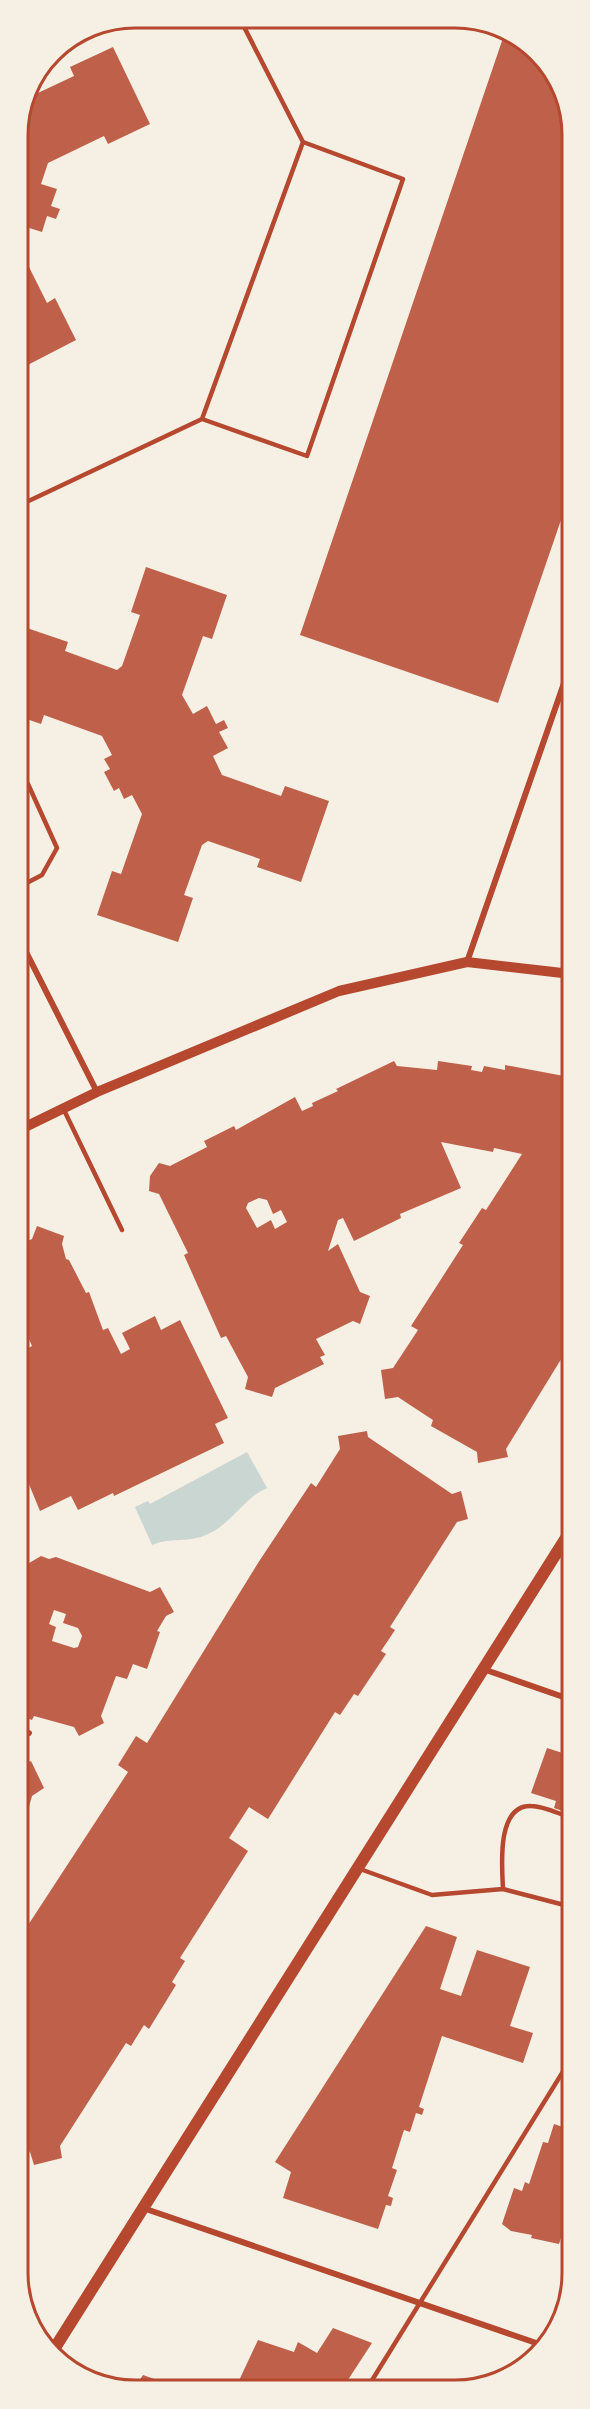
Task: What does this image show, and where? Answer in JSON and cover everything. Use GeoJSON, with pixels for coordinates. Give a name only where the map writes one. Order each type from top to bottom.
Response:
{"type":"FeatureCollection","features":[{"type":"Feature","properties":{"kind":"main road"},"geometry":{"type":"LineString","coordinates":[[56,2345],[561,1547]]}},
{"type":"Feature","properties":{"kind":"street"},"geometry":{"type":"LineString","coordinates":[[467,962],[562,690]]}},
{"type":"Feature","properties":{"kind":"street"},"geometry":{"type":"LineString","coordinates":[[29,957],[97,1092]]}},
{"type":"Feature","properties":{"kind":"street"},"geometry":{"type":"LineString","coordinates":[[29,1125],[97,1092],[339,991],[467,962],[562,973]]}},
{"type":"Feature","properties":{"kind":"street"},"geometry":{"type":"LineString","coordinates":[[483,1669],[561,1696]]}},
{"type":"Feature","properties":{"kind":"street"},"geometry":{"type":"LineString","coordinates":[[143,2208],[536,2343]]}},
{"type":"Feature","properties":{"kind":"lane"},"geometry":{"type":"LineString","coordinates":[[202,419],[307,456],[403,179],[303,142],[245,28]]}},
{"type":"Feature","properties":{"kind":"lane"},"geometry":{"type":"LineString","coordinates":[[29,501],[202,419],[303,142]]}},
{"type":"Feature","properties":{"kind":"lane"},"geometry":{"type":"LineString","coordinates":[[29,786],[57,848],[42,875],[29,882]]}},
{"type":"Feature","properties":{"kind":"lane"},"geometry":{"type":"LineString","coordinates":[[63,1108],[122,1230]]}},
{"type":"Feature","properties":{"kind":"lane"},"geometry":{"type":"LineString","coordinates":[[503,1890],[503,1836],[512,1815],[523,1806],[534,1806],[561,1815]]}},
{"type":"Feature","properties":{"kind":"lane"},"geometry":{"type":"LineString","coordinates":[[357,1868],[432,1895],[503,1890],[561,1904]]}},
{"type":"Feature","properties":{"kind":"lane"},"geometry":{"type":"LineString","coordinates":[[372,2380],[561,2075]]}},
{"type":"Feature","properties":{"kind":"shaded area"},"geometry":{"type":"Polygon","coordinates":[[[247,1452],[267,1488],[250,1499],[229,1520],[212,1532],[196,1538],[165,1541],[152,1545],[135,1507],[148,1501],[150,1504],[247,1452]]]}},
{"type":"Feature","properties":{"kind":"building"},"geometry":{"type":"Polygon","coordinates":[[[502,40],[525,55],[544,76],[551,88],[561,121],[562,518],[498,703],[300,635],[502,40]]]}},
{"type":"Feature","properties":{"kind":"building"},"geometry":{"type":"Polygon","coordinates":[[[113,47],[150,124],[108,144],[104,136],[48,163],[41,184],[57,189],[51,206],[60,209],[56,219],[47,216],[42,232],[29,228],[29,128],[32,108],[37,93],[74,76],[70,67],[113,47]]]}},
{"type":"Feature","properties":{"kind":"building"},"geometry":{"type":"Polygon","coordinates":[[[29,267],[47,303],[55,298],[76,340],[29,364],[29,267]]]}},
{"type":"Feature","properties":{"kind":"building"},"geometry":{"type":"Polygon","coordinates":[[[146,567],[227,595],[212,639],[203,636],[182,695],[193,714],[207,706],[216,724],[224,720],[228,728],[219,732],[228,748],[213,756],[222,775],[281,796],[285,786],[329,801],[301,882],[257,867],[260,859],[208,841],[202,845],[184,895],[193,898],[178,942],[97,915],[112,871],[121,874],[142,814],[132,795],[124,799],[119,788],[114,791],[104,772],[110,769],[104,759],[112,755],[102,736],[44,715],[41,724],[29,720],[29,629],[68,642],[65,651],[117,670],[122,666],[140,615],[131,612],[146,567]]]}},
{"type":"Feature","properties":{"kind":"building"},"geometry":{"type":"Polygon","coordinates":[[[394,1061],[397,1066],[437,1070],[438,1061],[472,1066],[471,1070],[482,1072],[484,1066],[505,1070],[505,1065],[562,1076],[561,1359],[506,1449],[508,1457],[478,1463],[477,1452],[431,1426],[433,1420],[398,1397],[385,1399],[381,1370],[393,1368],[418,1330],[411,1326],[463,1245],[459,1243],[482,1208],[486,1210],[522,1154],[494,1148],[493,1152],[441,1142],[461,1188],[400,1214],[401,1218],[354,1241],[343,1218],[338,1220],[328,1251],[338,1244],[360,1292],[370,1296],[360,1324],[353,1321],[316,1339],[325,1355],[320,1357],[324,1364],[275,1388],[272,1397],[245,1389],[248,1377],[226,1336],[221,1338],[184,1255],[188,1253],[159,1194],[149,1191],[150,1176],[159,1163],[170,1166],[207,1147],[204,1141],[234,1126],[236,1130],[295,1097],[302,1111],[313,1106],[312,1103],[338,1091],[336,1089],[394,1061]],[[259,1198],[248,1203],[246,1208],[257,1228],[271,1220],[275,1229],[287,1222],[281,1210],[273,1214],[267,1200],[259,1198]]]}},
{"type":"Feature","properties":{"kind":"building"},"geometry":{"type":"Polygon","coordinates":[[[37,1226],[64,1236],[62,1244],[66,1259],[69,1260],[86,1293],[89,1292],[103,1330],[108,1328],[121,1354],[130,1349],[122,1333],[155,1316],[161,1330],[180,1320],[228,1418],[215,1424],[224,1443],[114,1496],[113,1493],[78,1510],[71,1496],[40,1511],[28,1483],[28,1348],[32,1346],[28,1338],[28,1241],[32,1239],[37,1226]]]}},
{"type":"Feature","properties":{"kind":"building"},"geometry":{"type":"Polygon","coordinates":[[[367,1431],[368,1437],[452,1494],[461,1491],[468,1519],[457,1522],[390,1627],[395,1630],[381,1651],[386,1654],[358,1696],[354,1694],[340,1715],[335,1712],[268,1819],[249,1807],[229,1838],[248,1851],[180,1958],[185,1961],[172,1982],[176,1985],[149,2029],[144,2025],[131,2046],[126,2043],[60,2146],[62,2158],[34,2165],[28,2151],[28,1925],[128,1772],[118,1765],[136,1736],[147,1743],[258,1563],[311,1483],[316,1487],[340,1449],[338,1436],[367,1431]]]}},
{"type":"Feature","properties":{"kind":"building"},"geometry":{"type":"Polygon","coordinates":[[[41,1556],[49,1559],[56,1557],[150,1592],[160,1587],[174,1612],[166,1616],[157,1631],[160,1632],[147,1669],[133,1664],[127,1679],[116,1676],[101,1716],[104,1723],[79,1736],[74,1727],[34,1716],[32,1720],[28,1719],[28,1563],[41,1556]],[[54,1610],[49,1624],[56,1627],[52,1641],[74,1648],[78,1647],[82,1636],[78,1628],[63,1623],[66,1614],[54,1610]]]}},
{"type":"Feature","properties":{"kind":"building"},"geometry":{"type":"Polygon","coordinates":[[[547,1748],[561,1753],[561,1811],[554,1808],[556,1801],[531,1793],[547,1748]]]}},
{"type":"Feature","properties":{"kind":"building"},"geometry":{"type":"Polygon","coordinates":[[[31,1761],[44,1788],[32,1796],[28,1809],[28,1762],[31,1761]]]}},
{"type":"Feature","properties":{"kind":"building"},"geometry":{"type":"Polygon","coordinates":[[[426,1926],[457,1937],[440,1989],[461,1996],[477,1950],[530,1967],[510,2026],[533,2033],[523,2063],[442,2036],[419,2107],[424,2109],[422,2115],[416,2113],[410,2132],[404,2130],[403,2133],[392,2168],[397,2170],[388,2196],[393,2198],[391,2206],[386,2205],[378,2229],[283,2198],[291,2172],[275,2162],[426,1926]]]}},
{"type":"Feature","properties":{"kind":"building"},"geometry":{"type":"Polygon","coordinates":[[[554,2124],[561,2126],[561,2238],[559,2244],[511,2231],[502,2224],[514,2188],[522,2191],[525,2182],[529,2184],[543,2142],[548,2143],[554,2124]]]}},
{"type":"Feature","properties":{"kind":"building"},"geometry":{"type":"Polygon","coordinates":[[[333,2328],[372,2343],[348,2380],[239,2380],[258,2340],[294,2352],[298,2342],[317,2353],[333,2328]]]}},
{"type":"Feature","properties":{"kind":"building"},"geometry":{"type":"Polygon","coordinates":[[[143,2375],[157,2380],[140,2380],[143,2375]]]}}]}
